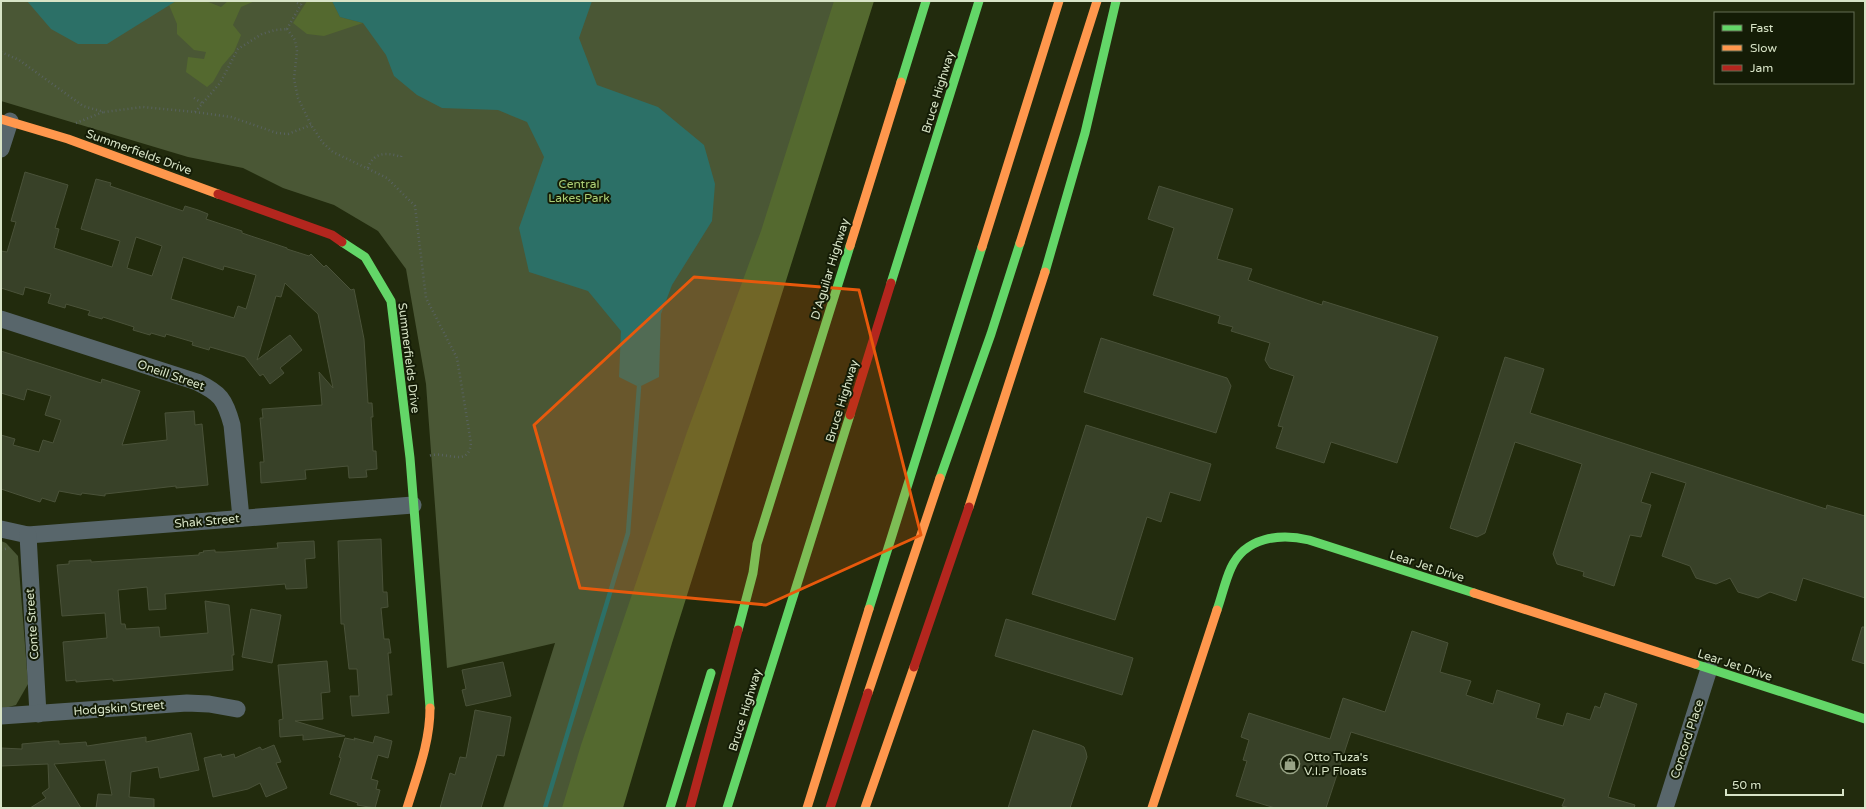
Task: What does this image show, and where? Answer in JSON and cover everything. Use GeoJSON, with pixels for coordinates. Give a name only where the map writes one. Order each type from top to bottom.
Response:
{"type":"FeatureCollection","features":[{"type":"Feature","properties":{"kind":"main road","name":"D'Aguilar Highway"},"geometry":{"type":"LineString","coordinates":[[757,544],[926,1]]}},
{"type":"Feature","properties":{"kind":"main road","name":"Bruce Highway"},"geometry":{"type":"LineString","coordinates":[[727,808],[979,1]]}},
{"type":"Feature","properties":{"kind":"main road"},"geometry":{"type":"LineString","coordinates":[[807,808],[1059,1]]}},
{"type":"Feature","properties":{"kind":"main road"},"geometry":{"type":"LineString","coordinates":[[830,808],[925,522],[991,334],[1097,1]]}},
{"type":"Feature","properties":{"kind":"main road"},"geometry":{"type":"LineString","coordinates":[[865,808],[881,757],[950,563],[990,444],[1054,243],[1085,132],[1116,1]]}},
{"type":"Feature","properties":{"kind":"main road","name":"Summerfields Drive"},"geometry":{"type":"LineString","coordinates":[[5,120],[76,142],[332,235],[365,256],[391,301],[410,458],[430,700],[430,726],[426,749],[407,808]]}},
{"type":"Feature","properties":{"kind":"main road","name":"Lear Jet Drive"},"geometry":{"type":"LineString","coordinates":[[1152,808],[1231,567],[1247,548],[1270,537],[1290,536],[1309,540],[1865,719]]}},
{"type":"Feature","properties":{"kind":"main road"},"geometry":{"type":"LineString","coordinates":[[744,569],[757,544]]}},
{"type":"Feature","properties":{"kind":"main road"},"geometry":{"type":"LineString","coordinates":[[690,808],[753,573],[757,544]]}},
{"type":"Feature","properties":{"kind":"main road"},"geometry":{"type":"LineString","coordinates":[[670,808],[714,666]]}},
{"type":"Feature","properties":{"kind":"street"},"geometry":{"type":"LineString","coordinates":[[1,149],[5,120]]}},
{"type":"Feature","properties":{"kind":"street","name":"Oneill Street"},"geometry":{"type":"LineString","coordinates":[[1,319],[197,382],[214,390],[223,399],[232,424],[240,518]]}},
{"type":"Feature","properties":{"kind":"street","name":"Shak Street"},"geometry":{"type":"LineString","coordinates":[[1,529],[28,535],[413,505]]}},
{"type":"Feature","properties":{"kind":"street","name":"Conte Street"},"geometry":{"type":"LineString","coordinates":[[28,535],[38,714]]}},
{"type":"Feature","properties":{"kind":"street","name":"Concord Place"},"geometry":{"type":"LineString","coordinates":[[1665,808],[1709,669]]}},
{"type":"Feature","properties":{"kind":"street","name":"Hodgskin Street"},"geometry":{"type":"LineString","coordinates":[[1,716],[187,703],[209,704],[237,709]]}},
{"type":"Feature","properties":{"kind":"path"},"geometry":{"type":"LineString","coordinates":[[287,29],[303,1]]}},
{"type":"Feature","properties":{"kind":"path"},"geometry":{"type":"LineString","coordinates":[[297,3],[301,5]]}},
{"type":"Feature","properties":{"kind":"path"},"geometry":{"type":"LineString","coordinates":[[195,112],[220,83],[238,50],[262,34],[275,30],[287,29]]}},
{"type":"Feature","properties":{"kind":"path"},"geometry":{"type":"LineString","coordinates":[[287,29],[295,40],[297,51],[294,79],[298,98],[311,125],[323,143],[333,152],[387,178],[415,206],[426,298],[457,358],[471,443],[470,450],[466,455],[448,457],[442,455],[410,458]]}},
{"type":"Feature","properties":{"kind":"path"},"geometry":{"type":"LineString","coordinates":[[1,52],[20,60],[83,106],[104,112]]}},
{"type":"Feature","properties":{"kind":"path"},"geometry":{"type":"LineString","coordinates":[[194,98],[202,103]]}},
{"type":"Feature","properties":{"kind":"path"},"geometry":{"type":"LineString","coordinates":[[74,123],[104,112],[143,107],[231,117],[250,122],[277,133],[288,134],[311,125]]}},
{"type":"Feature","properties":{"kind":"path"},"geometry":{"type":"LineString","coordinates":[[368,168],[370,162],[375,156],[391,154],[400,157],[402,154]]}},
{"type":"Feature","properties":{"kind":"highlighted area"},"geometry":{"type":"Polygon","coordinates":[[[694,277],[859,290],[921,535],[766,605],[580,588],[534,425],[694,277]]]}},
{"type":"Feature","properties":{"kind":"green space","name":"Central Lakes Park"},"geometry":{"type":"Polygon","coordinates":[[[1,1],[840,1],[578,808],[503,808],[555,643],[447,668],[426,384],[406,269],[378,231],[334,205],[283,188],[243,168],[188,157],[1,101],[1,1]]]}},
{"type":"Feature","properties":{"kind":"green space"},"geometry":{"type":"Polygon","coordinates":[[[176,1],[206,1],[221,7],[228,1],[255,1],[241,7],[233,25],[241,35],[234,52],[222,66],[213,82],[207,87],[186,72],[188,57],[204,59],[206,52],[194,50],[177,34],[177,24],[169,5],[176,1]]]}},
{"type":"Feature","properties":{"kind":"green space"},"geometry":{"type":"Polygon","coordinates":[[[307,1],[332,1],[340,17],[363,23],[324,36],[307,34],[293,23],[307,1]]]}},
{"type":"Feature","properties":{"kind":"green space"},"geometry":{"type":"Polygon","coordinates":[[[834,1],[874,1],[672,643],[623,808],[562,808],[581,745],[687,432],[761,231],[834,1]]]}},
{"type":"Feature","properties":{"kind":"green space"},"geometry":{"type":"Polygon","coordinates":[[[1,541],[6,543],[18,556],[28,684],[16,705],[1,709],[1,541]]]}},
{"type":"Feature","properties":{"kind":"water"},"geometry":{"type":"Polygon","coordinates":[[[27,1],[176,1],[107,44],[78,44],[51,29],[27,1]]]}},
{"type":"Feature","properties":{"kind":"water"},"geometry":{"type":"Polygon","coordinates":[[[332,1],[592,1],[579,38],[597,85],[658,107],[704,145],[715,184],[712,221],[672,285],[661,314],[659,377],[639,387],[619,377],[621,331],[588,291],[529,272],[519,228],[544,157],[527,122],[498,110],[442,108],[417,95],[394,76],[386,55],[363,23],[340,17],[332,1]]]}},
{"type":"Feature","properties":{"kind":"building"},"geometry":{"type":"Polygon","coordinates":[[[25,172],[68,185],[55,228],[59,229],[54,248],[112,267],[120,241],[81,229],[96,179],[111,183],[110,186],[183,211],[185,206],[198,210],[208,214],[206,219],[242,231],[242,233],[287,249],[309,256],[311,254],[324,267],[326,265],[351,290],[354,289],[364,339],[368,403],[372,403],[373,417],[371,417],[373,451],[376,451],[377,469],[366,470],[367,477],[349,478],[348,466],[305,470],[306,479],[261,483],[260,462],[264,462],[260,418],[263,418],[262,409],[322,405],[319,372],[333,388],[318,314],[285,283],[281,297],[276,296],[257,360],[290,335],[302,350],[280,368],[284,373],[270,384],[263,374],[260,376],[245,357],[210,347],[209,350],[192,345],[193,342],[166,334],[165,337],[151,333],[150,335],[133,330],[134,327],[103,317],[102,319],[88,315],[90,311],[66,304],[65,308],[48,303],[51,294],[25,287],[23,295],[1,288],[1,251],[7,252],[16,222],[11,221],[25,172]],[[136,237],[127,268],[152,276],[162,246],[136,237]],[[183,257],[171,299],[234,318],[238,306],[246,309],[256,275],[224,266],[223,270],[183,257]]]}},
{"type":"Feature","properties":{"kind":"building"},"geometry":{"type":"Polygon","coordinates":[[[1159,186],[1233,209],[1217,259],[1252,269],[1248,280],[1322,305],[1323,301],[1438,337],[1397,463],[1331,442],[1324,463],[1276,448],[1283,427],[1278,426],[1294,376],[1270,368],[1265,360],[1270,343],[1231,331],[1233,327],[1218,323],[1220,316],[1153,295],[1174,228],[1148,219],[1159,186]]]}},
{"type":"Feature","properties":{"kind":"building"},"geometry":{"type":"Polygon","coordinates":[[[1101,338],[1227,378],[1231,386],[1216,433],[1084,392],[1101,338]]]}},
{"type":"Feature","properties":{"kind":"building"},"geometry":{"type":"Polygon","coordinates":[[[1,351],[101,383],[102,379],[140,391],[122,445],[167,440],[165,413],[194,411],[195,425],[202,424],[208,485],[176,488],[176,486],[105,494],[105,496],[82,493],[81,495],[59,491],[55,502],[42,498],[40,502],[1,489],[1,435],[15,439],[13,445],[39,452],[43,440],[53,443],[61,420],[45,415],[51,396],[27,389],[24,400],[1,393],[1,351]]]}},
{"type":"Feature","properties":{"kind":"building"},"geometry":{"type":"Polygon","coordinates":[[[1505,357],[1544,369],[1530,413],[1826,509],[1827,505],[1865,516],[1865,598],[1803,578],[1796,601],[1770,592],[1758,598],[1738,592],[1730,578],[1716,584],[1696,578],[1690,566],[1662,556],[1686,483],[1651,472],[1641,502],[1651,505],[1641,537],[1630,535],[1614,586],[1583,576],[1584,572],[1557,564],[1553,554],[1582,464],[1515,442],[1485,533],[1477,537],[1450,528],[1505,357]]]}},
{"type":"Feature","properties":{"kind":"building"},"geometry":{"type":"Polygon","coordinates":[[[1086,425],[1211,464],[1200,501],[1170,492],[1161,522],[1147,517],[1115,620],[1032,594],[1086,425]]]}},
{"type":"Feature","properties":{"kind":"building"},"geometry":{"type":"Polygon","coordinates":[[[381,539],[383,592],[387,592],[388,607],[381,608],[384,639],[389,639],[391,653],[388,653],[392,695],[387,695],[389,713],[352,716],[350,696],[359,696],[357,669],[349,669],[344,624],[341,624],[338,541],[381,539]]]}},
{"type":"Feature","properties":{"kind":"building"},"geometry":{"type":"Polygon","coordinates":[[[314,541],[315,558],[305,559],[307,588],[286,589],[285,584],[165,594],[166,609],[149,610],[147,587],[118,590],[121,624],[125,624],[126,629],[159,627],[160,637],[208,633],[205,601],[229,605],[234,655],[232,655],[233,670],[113,681],[113,679],[76,682],[76,680],[66,681],[63,642],[107,638],[105,613],[62,616],[57,565],[69,564],[69,561],[91,560],[91,562],[199,555],[199,553],[204,552],[203,551],[215,550],[215,552],[224,552],[278,548],[277,543],[314,541]]]}},
{"type":"Feature","properties":{"kind":"building"},"geometry":{"type":"Polygon","coordinates":[[[251,609],[281,615],[272,663],[242,657],[251,609]]]}},
{"type":"Feature","properties":{"kind":"building"},"geometry":{"type":"Polygon","coordinates":[[[1006,619],[1133,658],[1122,695],[995,656],[1006,619]]]}},
{"type":"Feature","properties":{"kind":"building"},"geometry":{"type":"Polygon","coordinates":[[[1862,627],[1865,627],[1865,664],[1852,660],[1862,627]]]}},
{"type":"Feature","properties":{"kind":"building"},"geometry":{"type":"Polygon","coordinates":[[[1412,631],[1448,643],[1440,672],[1471,681],[1466,695],[1493,704],[1497,690],[1540,704],[1536,718],[1563,726],[1567,713],[1590,720],[1595,706],[1600,708],[1605,693],[1637,704],[1608,797],[1635,805],[1634,808],[1570,808],[1562,806],[1565,799],[1351,732],[1326,808],[1275,808],[1236,796],[1247,761],[1243,760],[1249,740],[1241,737],[1249,713],[1330,739],[1343,698],[1385,712],[1412,631]]]}},
{"type":"Feature","properties":{"kind":"building"},"geometry":{"type":"Polygon","coordinates":[[[327,661],[330,692],[321,693],[323,719],[295,721],[345,736],[303,740],[303,735],[280,737],[279,720],[283,719],[278,665],[327,661]]]}},
{"type":"Feature","properties":{"kind":"building"},"geometry":{"type":"Polygon","coordinates":[[[503,662],[511,696],[466,706],[462,690],[466,689],[462,670],[503,662]]]}},
{"type":"Feature","properties":{"kind":"building"},"geometry":{"type":"Polygon","coordinates":[[[475,710],[511,717],[504,756],[497,755],[481,808],[440,808],[450,773],[455,775],[460,757],[466,758],[475,710]]]}},
{"type":"Feature","properties":{"kind":"building"},"geometry":{"type":"Polygon","coordinates":[[[1033,730],[1084,747],[1087,757],[1070,808],[1008,808],[1033,730]]]}},
{"type":"Feature","properties":{"kind":"building"},"geometry":{"type":"Polygon","coordinates":[[[191,733],[199,770],[160,778],[158,767],[131,772],[129,797],[154,799],[154,808],[96,808],[98,794],[112,795],[105,760],[54,764],[81,808],[30,808],[46,798],[42,793],[49,788],[48,764],[1,766],[1,748],[22,749],[22,744],[59,741],[59,744],[86,742],[87,746],[146,737],[146,742],[191,733]]]}},
{"type":"Feature","properties":{"kind":"building"},"geometry":{"type":"Polygon","coordinates":[[[375,736],[392,741],[388,758],[378,755],[371,779],[378,781],[376,789],[380,790],[375,808],[357,805],[358,803],[330,794],[341,758],[339,757],[345,738],[355,740],[354,738],[373,743],[375,736]]]}},
{"type":"Feature","properties":{"kind":"building"},"geometry":{"type":"Polygon","coordinates":[[[274,745],[281,762],[276,763],[287,788],[266,797],[260,783],[248,789],[213,797],[204,758],[221,754],[222,757],[234,754],[235,758],[260,747],[262,750],[274,745]]]}},
{"type":"Feature","properties":{"kind":"waterway"},"geometry":{"type":"LineString","coordinates":[[545,808],[628,533],[639,387]]}},
{"type":"Feature","properties":{"kind":"traffic: fast"},"geometry":{"type":"LineString","coordinates":[[901,82],[926,1]]}},
{"type":"Feature","properties":{"kind":"traffic: fast"},"geometry":{"type":"LineString","coordinates":[[891,283],[979,1]]}},
{"type":"Feature","properties":{"kind":"traffic: fast"},"geometry":{"type":"LineString","coordinates":[[1045,272],[1085,133],[1116,1]]}},
{"type":"Feature","properties":{"kind":"traffic: fast"},"geometry":{"type":"LineString","coordinates":[[342,242],[365,257],[391,301],[410,458],[430,708]]}},
{"type":"Feature","properties":{"kind":"traffic: fast"},"geometry":{"type":"LineString","coordinates":[[940,478],[991,334],[1020,243]]}},
{"type":"Feature","properties":{"kind":"traffic: fast"},"geometry":{"type":"LineString","coordinates":[[738,630],[753,573],[757,544],[850,246]]}},
{"type":"Feature","properties":{"kind":"traffic: fast"},"geometry":{"type":"LineString","coordinates":[[869,609],[982,247]]}},
{"type":"Feature","properties":{"kind":"traffic: fast"},"geometry":{"type":"LineString","coordinates":[[727,808],[850,415]]}},
{"type":"Feature","properties":{"kind":"traffic: fast"},"geometry":{"type":"LineString","coordinates":[[1217,610],[1229,573],[1237,558],[1254,544],[1264,540],[1287,537],[1309,540],[1474,593]]}},
{"type":"Feature","properties":{"kind":"traffic: fast"},"geometry":{"type":"LineString","coordinates":[[1695,664],[1865,719]]}},
{"type":"Feature","properties":{"kind":"traffic: fast"},"geometry":{"type":"LineString","coordinates":[[670,808],[711,673]]}},
{"type":"Feature","properties":{"kind":"traffic: slow"},"geometry":{"type":"LineString","coordinates":[[982,247],[1059,1]]}},
{"type":"Feature","properties":{"kind":"traffic: slow"},"geometry":{"type":"LineString","coordinates":[[1020,243],[1097,1]]}},
{"type":"Feature","properties":{"kind":"traffic: slow"},"geometry":{"type":"LineString","coordinates":[[850,246],[901,82]]}},
{"type":"Feature","properties":{"kind":"traffic: slow"},"geometry":{"type":"LineString","coordinates":[[1,119],[68,139],[218,194]]}},
{"type":"Feature","properties":{"kind":"traffic: slow"},"geometry":{"type":"LineString","coordinates":[[969,507],[1045,272]]}},
{"type":"Feature","properties":{"kind":"traffic: slow"},"geometry":{"type":"LineString","coordinates":[[868,693],[940,478]]}},
{"type":"Feature","properties":{"kind":"traffic: slow"},"geometry":{"type":"LineString","coordinates":[[1474,593],[1695,664]]}},
{"type":"Feature","properties":{"kind":"traffic: slow"},"geometry":{"type":"LineString","coordinates":[[807,808],[869,609]]}},
{"type":"Feature","properties":{"kind":"traffic: slow"},"geometry":{"type":"LineString","coordinates":[[1152,808],[1217,610]]}},
{"type":"Feature","properties":{"kind":"traffic: slow"},"geometry":{"type":"LineString","coordinates":[[865,808],[914,667]]}},
{"type":"Feature","properties":{"kind":"traffic: slow"},"geometry":{"type":"LineString","coordinates":[[407,808],[419,771],[428,734],[430,708]]}},
{"type":"Feature","properties":{"kind":"traffic: jam"},"geometry":{"type":"LineString","coordinates":[[218,194],[332,235],[342,242]]}},
{"type":"Feature","properties":{"kind":"traffic: jam"},"geometry":{"type":"LineString","coordinates":[[850,415],[891,283]]}},
{"type":"Feature","properties":{"kind":"traffic: jam"},"geometry":{"type":"LineString","coordinates":[[914,667],[969,507]]}},
{"type":"Feature","properties":{"kind":"traffic: jam"},"geometry":{"type":"LineString","coordinates":[[690,808],[738,630]]}},
{"type":"Feature","properties":{"kind":"traffic: jam"},"geometry":{"type":"LineString","coordinates":[[830,808],[868,693]]}},
{"type":"Feature","properties":{"kind":"place","name":"Otto Tuza's V.I.P Floats"},"geometry":{"type":"Point","coordinates":[1290,764]}}]}
